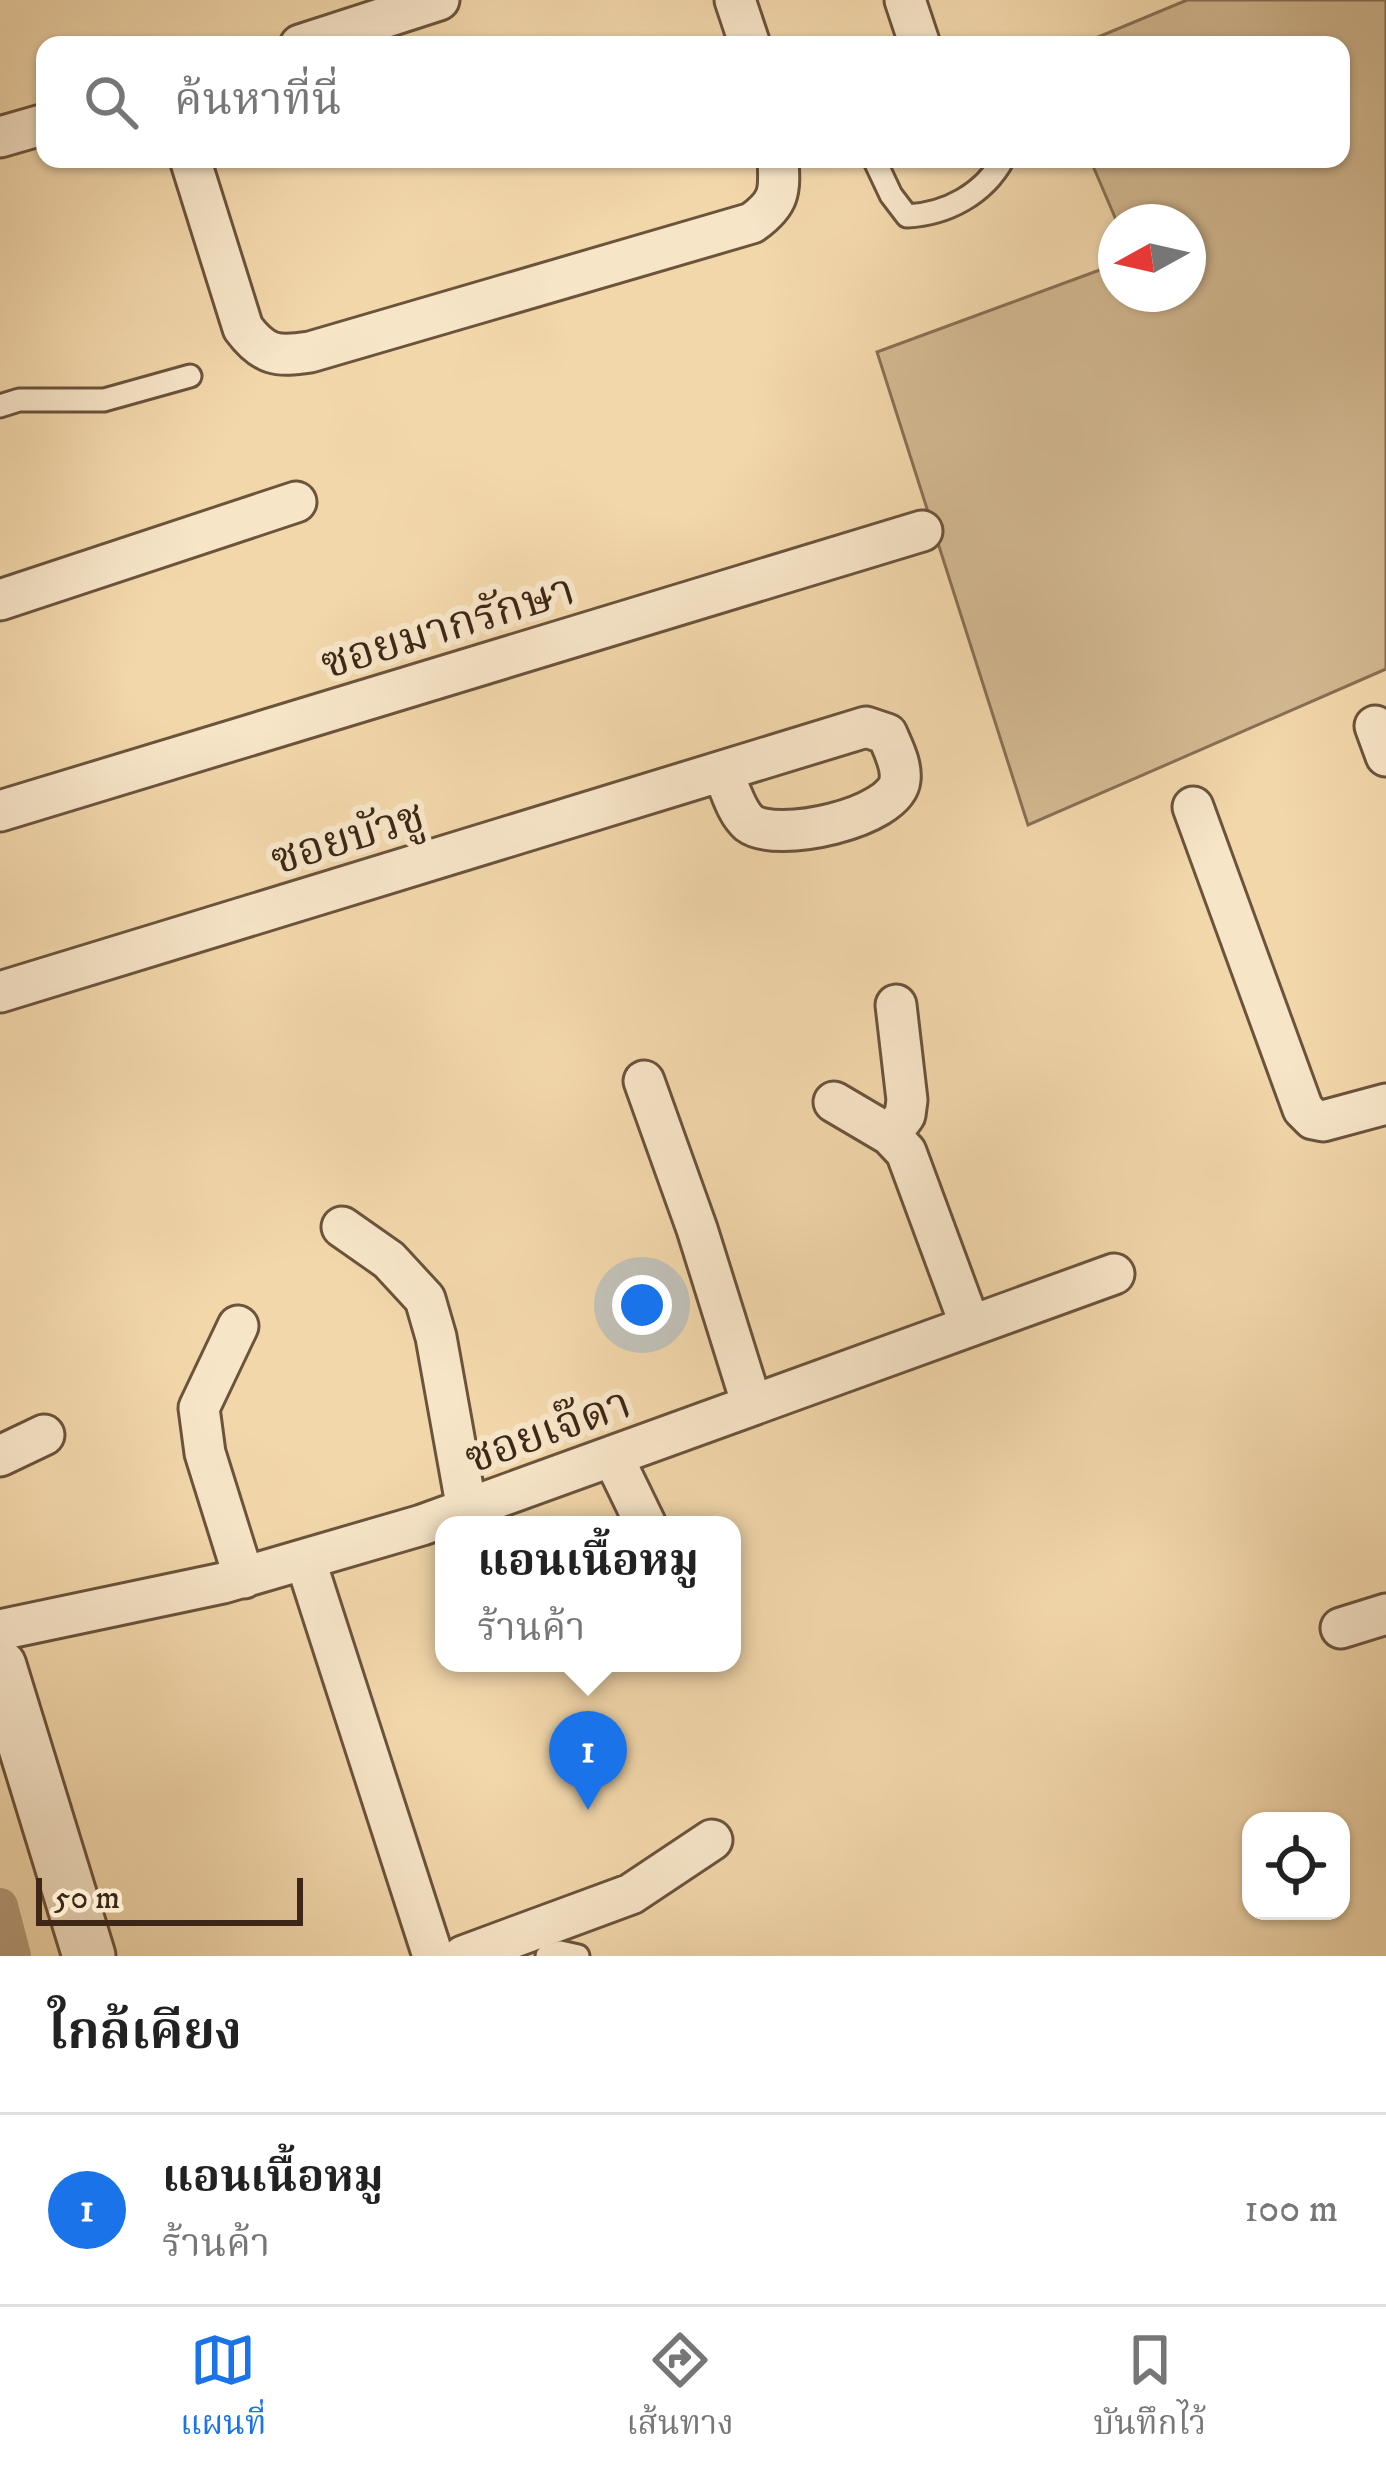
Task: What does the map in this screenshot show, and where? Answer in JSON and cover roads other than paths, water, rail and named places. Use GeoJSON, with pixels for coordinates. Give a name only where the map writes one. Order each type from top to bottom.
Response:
{"type":"FeatureCollection","features":[{"type":"Feature","properties":{"kind":"street"},"geometry":{"type":"LineString","coordinates":[[328,36],[439,0]]}},
{"type":"Feature","properties":{"kind":"street"},"geometry":{"type":"LineString","coordinates":[[735,0],[747,36]]}},
{"type":"Feature","properties":{"kind":"street"},"geometry":{"type":"LineString","coordinates":[[905,0],[917,36]]}},
{"type":"Feature","properties":{"kind":"street"},"geometry":{"type":"LineString","coordinates":[[0,137],[36,127]]}},
{"type":"Feature","properties":{"kind":"street"},"geometry":{"type":"LineString","coordinates":[[193,168],[243,328],[260,351],[280,357],[333,346],[752,223],[773,208],[780,195],[778,168]]}},
{"type":"Feature","properties":{"kind":"street"},"geometry":{"type":"LineString","coordinates":[[0,601],[296,502]]}},
{"type":"Feature","properties":{"kind":"street","name":"ซอยมากรักษา"},"geometry":{"type":"LineString","coordinates":[[0,811],[922,531]]}},
{"type":"Feature","properties":{"kind":"street","name":"ซอยบัวชู"},"geometry":{"type":"LineString","coordinates":[[0,992],[723,772]]}},
{"type":"Feature","properties":{"kind":"street"},"geometry":{"type":"LineString","coordinates":[[1192,806],[1303,1109],[1322,1121],[1386,1104]]}},
{"type":"Feature","properties":{"kind":"street"},"geometry":{"type":"LineString","coordinates":[[890,1135],[905,1115],[908,1100],[896,1004]]}},
{"type":"Feature","properties":{"kind":"street"},"geometry":{"type":"LineString","coordinates":[[644,1081],[752,1405]]}},
{"type":"Feature","properties":{"kind":"street"},"geometry":{"type":"LineString","coordinates":[[834,1102],[890,1135],[906,1152],[970,1325]]}},
{"type":"Feature","properties":{"kind":"street"},"geometry":{"type":"LineString","coordinates":[[342,1227],[389,1260],[424,1299],[436,1336],[467,1510]]}},
{"type":"Feature","properties":{"kind":"street","name":"ซอยเจ๊ดา"},"geometry":{"type":"LineString","coordinates":[[448,1516],[1114,1274]]}},
{"type":"Feature","properties":{"kind":"street"},"geometry":{"type":"LineString","coordinates":[[238,1325],[199,1408],[205,1453],[244,1578]]}},
{"type":"Feature","properties":{"kind":"street"},"geometry":{"type":"LineString","coordinates":[[0,1456],[44,1435]]}},
{"type":"Feature","properties":{"kind":"street"},"geometry":{"type":"LineString","coordinates":[[613,1457],[642,1516]]}},
{"type":"Feature","properties":{"kind":"street","name":"ซอยเจ๊ดา"},"geometry":{"type":"LineString","coordinates":[[1,1661],[244,1578],[435,1520]]}},
{"type":"Feature","properties":{"kind":"street"},"geometry":{"type":"LineString","coordinates":[[306,1562],[433,1956]]}},
{"type":"Feature","properties":{"kind":"street"},"geometry":{"type":"LineString","coordinates":[[1341,1628],[1386,1614]]}},
{"type":"Feature","properties":{"kind":"street"},"geometry":{"type":"LineString","coordinates":[[1,1661],[89,1956]]}},
{"type":"Feature","properties":{"kind":"street"},"geometry":{"type":"LineString","coordinates":[[463,1956],[631,1894],[712,1840]]}},
{"type":"Feature","properties":{"kind":"lane"},"geometry":{"type":"LineString","coordinates":[[878,168],[891,196],[908,216],[930,215],[956,204],[987,184],[997,168]]}},
{"type":"Feature","properties":{"kind":"lane"},"geometry":{"type":"LineString","coordinates":[[0,406],[19,400],[104,400],[190,376]]}},
{"type":"Feature","properties":{"kind":"lane"},"geometry":{"type":"LineString","coordinates":[[547,1956],[560,1952],[578,1956]]}},
{"type":"Feature","properties":{"kind":"waterway"},"geometry":{"type":"LineString","coordinates":[[0,1906],[13,1956]]}},
{"type":"Feature","properties":{"kind":"place","name":"แอนเนื้อหมู"},"geometry":{"type":"Point","coordinates":[588,1810]}}]}
